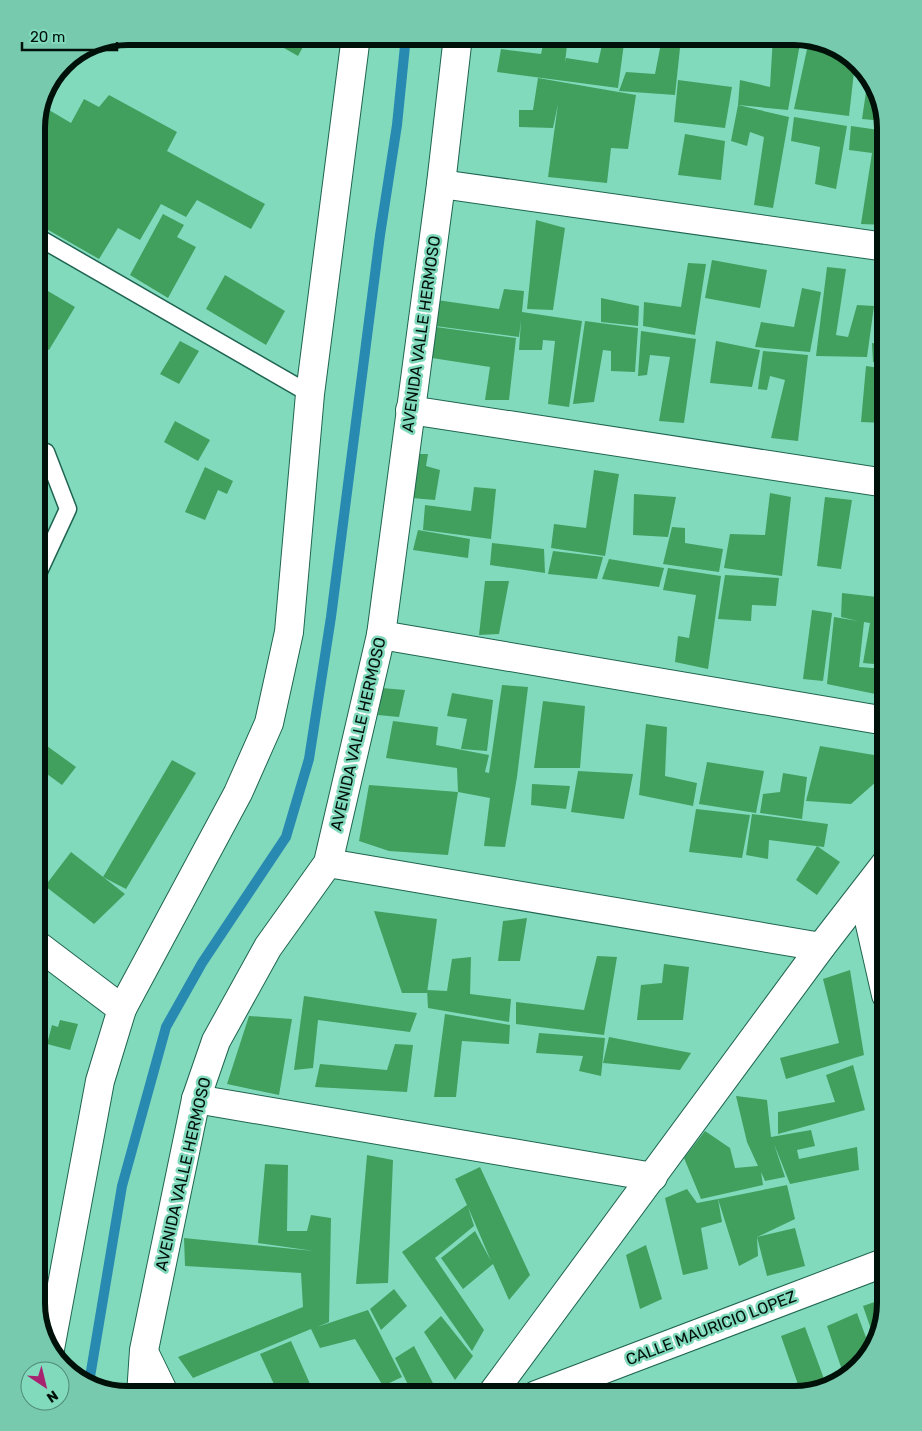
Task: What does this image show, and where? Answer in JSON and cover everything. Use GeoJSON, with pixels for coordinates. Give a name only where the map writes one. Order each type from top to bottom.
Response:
{"type":"FeatureCollection","features":[{"type":"Feature","properties":{"kind":"street"},"geometry":{"type":"LineString","coordinates":[[52,1336],[100,1082],[122,1009],[238,793],[270,723],[289,632],[310,394],[355,45]]}},
{"type":"Feature","properties":{"kind":"street","name":"AVENIDA VALLE HERMOSO"},"geometry":{"type":"LineString","coordinates":[[142,1386],[144,1350],[196,1099],[216,1041],[268,947],[328,863],[381,636],[442,184],[457,45]]}},
{"type":"Feature","properties":{"kind":"street"},"geometry":{"type":"LineString","coordinates":[[442,184],[877,246]]}},
{"type":"Feature","properties":{"kind":"street"},"geometry":{"type":"LineString","coordinates":[[410,410],[877,481]]}},
{"type":"Feature","properties":{"kind":"street"},"geometry":{"type":"LineString","coordinates":[[381,636],[877,719]]}},
{"type":"Feature","properties":{"kind":"street"},"geometry":{"type":"LineString","coordinates":[[328,863],[821,946]]}},
{"type":"Feature","properties":{"kind":"street"},"geometry":{"type":"LineString","coordinates":[[498,1386],[821,946],[877,875]]}},
{"type":"Feature","properties":{"kind":"street"},"geometry":{"type":"LineString","coordinates":[[863,894],[877,955]]}},
{"type":"Feature","properties":{"kind":"street"},"geometry":{"type":"LineString","coordinates":[[45,951],[122,1009]]}},
{"type":"Feature","properties":{"kind":"street"},"geometry":{"type":"LineString","coordinates":[[196,1099],[653,1177]]}},
{"type":"Feature","properties":{"kind":"street","name":"CALLE MAURICIO LOPEZ"},"geometry":{"type":"LineString","coordinates":[[560,1386],[877,1265]]}},
{"type":"Feature","properties":{"kind":"street"},"geometry":{"type":"LineString","coordinates":[[144,1350],[161,1386]]}},
{"type":"Feature","properties":{"kind":"lane"},"geometry":{"type":"LineString","coordinates":[[45,241],[310,394]]}},
{"type":"Feature","properties":{"kind":"lane"},"geometry":{"type":"LineString","coordinates":[[45,559],[68,510],[46,452]]}},
{"type":"Feature","properties":{"kind":"building"},"geometry":{"type":"Polygon","coordinates":[[[279,45],[304,45],[298,56],[279,45]]]}},
{"type":"Feature","properties":{"kind":"building"},"geometry":{"type":"Polygon","coordinates":[[[543,45],[567,45],[565,63],[566,58],[598,63],[602,45],[624,45],[618,88],[497,72],[501,49],[541,54],[543,45]]]}},
{"type":"Feature","properties":{"kind":"building"},"geometry":{"type":"Polygon","coordinates":[[[661,45],[680,45],[675,95],[619,91],[626,72],[655,74],[661,45]]]}},
{"type":"Feature","properties":{"kind":"building"},"geometry":{"type":"Polygon","coordinates":[[[772,45],[800,45],[788,110],[738,105],[740,80],[770,87],[772,45]]]}},
{"type":"Feature","properties":{"kind":"building"},"geometry":{"type":"Polygon","coordinates":[[[808,47],[821,49],[831,54],[854,71],[849,116],[794,109],[808,47]]]}},
{"type":"Feature","properties":{"kind":"building"},"geometry":{"type":"Polygon","coordinates":[[[538,78],[636,95],[628,149],[611,148],[607,183],[548,177],[558,104],[553,128],[519,127],[519,110],[533,110],[538,78]]]}},
{"type":"Feature","properties":{"kind":"building"},"geometry":{"type":"Polygon","coordinates":[[[678,80],[732,87],[725,128],[674,122],[678,80]]]}},
{"type":"Feature","properties":{"kind":"building"},"geometry":{"type":"Polygon","coordinates":[[[867,88],[874,107],[876,120],[862,119],[867,88]]]}},
{"type":"Feature","properties":{"kind":"building"},"geometry":{"type":"Polygon","coordinates":[[[109,95],[177,132],[167,151],[265,204],[251,229],[197,200],[186,217],[161,204],[140,240],[118,228],[99,259],[45,228],[45,123],[48,109],[71,123],[84,99],[99,107],[109,95]]]}},
{"type":"Feature","properties":{"kind":"building"},"geometry":{"type":"Polygon","coordinates":[[[738,105],[789,117],[773,208],[754,205],[764,137],[750,132],[747,146],[731,141],[738,105]]]}},
{"type":"Feature","properties":{"kind":"building"},"geometry":{"type":"Polygon","coordinates":[[[794,117],[847,126],[836,189],[815,184],[820,147],[791,141],[794,117]]]}},
{"type":"Feature","properties":{"kind":"building"},"geometry":{"type":"Polygon","coordinates":[[[851,126],[877,130],[877,225],[861,224],[872,153],[849,150],[851,126]]]}},
{"type":"Feature","properties":{"kind":"building"},"geometry":{"type":"Polygon","coordinates":[[[685,134],[725,141],[721,180],[678,175],[685,134]]]}},
{"type":"Feature","properties":{"kind":"building"},"geometry":{"type":"Polygon","coordinates":[[[163,214],[184,225],[177,237],[196,247],[168,298],[130,275],[163,214]]]}},
{"type":"Feature","properties":{"kind":"building"},"geometry":{"type":"Polygon","coordinates":[[[536,220],[565,228],[553,310],[527,309],[536,220]]]}},
{"type":"Feature","properties":{"kind":"building"},"geometry":{"type":"Polygon","coordinates":[[[712,260],[767,270],[760,308],[705,298],[712,260]]]}},
{"type":"Feature","properties":{"kind":"building"},"geometry":{"type":"Polygon","coordinates":[[[688,263],[706,264],[695,335],[643,326],[644,302],[681,307],[688,263]]]}},
{"type":"Feature","properties":{"kind":"building"},"geometry":{"type":"Polygon","coordinates":[[[827,267],[846,269],[836,335],[848,337],[857,305],[874,306],[867,357],[816,356],[827,267]]]}},
{"type":"Feature","properties":{"kind":"building"},"geometry":{"type":"Polygon","coordinates":[[[225,275],[285,311],[266,345],[206,309],[225,275]]]}},
{"type":"Feature","properties":{"kind":"building"},"geometry":{"type":"Polygon","coordinates":[[[802,288],[821,292],[810,352],[755,347],[761,322],[794,327],[802,288]]]}},
{"type":"Feature","properties":{"kind":"building"},"geometry":{"type":"Polygon","coordinates":[[[45,289],[75,307],[49,350],[45,348],[45,289]]]}},
{"type":"Feature","properties":{"kind":"building"},"geometry":{"type":"Polygon","coordinates":[[[504,289],[524,291],[522,312],[582,321],[569,407],[548,404],[555,341],[543,340],[542,350],[519,350],[521,320],[519,337],[435,326],[437,300],[499,309],[504,289]]]}},
{"type":"Feature","properties":{"kind":"building"},"geometry":{"type":"Polygon","coordinates":[[[601,298],[639,306],[638,326],[601,322],[601,298]]]}},
{"type":"Feature","properties":{"kind":"building"},"geometry":{"type":"Polygon","coordinates":[[[585,321],[638,328],[635,372],[611,371],[611,351],[603,350],[594,402],[573,404],[585,321]]]}},
{"type":"Feature","properties":{"kind":"building"},"geometry":{"type":"Polygon","coordinates":[[[436,327],[516,338],[509,400],[485,400],[490,367],[432,358],[436,327]]]}},
{"type":"Feature","properties":{"kind":"building"},"geometry":{"type":"Polygon","coordinates":[[[641,331],[696,339],[684,423],[659,421],[670,357],[650,355],[647,375],[638,376],[641,331]]]}},
{"type":"Feature","properties":{"kind":"building"},"geometry":{"type":"Polygon","coordinates":[[[180,341],[199,351],[179,384],[160,374],[180,341]]]}},
{"type":"Feature","properties":{"kind":"building"},"geometry":{"type":"Polygon","coordinates":[[[716,341],[760,350],[752,387],[710,383],[716,341]]]}},
{"type":"Feature","properties":{"kind":"building"},"geometry":{"type":"Polygon","coordinates":[[[872,343],[877,344],[877,363],[873,362],[872,343]]]}},
{"type":"Feature","properties":{"kind":"building"},"geometry":{"type":"Polygon","coordinates":[[[763,351],[808,355],[798,441],[771,438],[785,380],[770,376],[767,390],[758,389],[763,351]]]}},
{"type":"Feature","properties":{"kind":"building"},"geometry":{"type":"Polygon","coordinates":[[[866,366],[877,368],[877,423],[861,422],[866,366]]]}},
{"type":"Feature","properties":{"kind":"building"},"geometry":{"type":"Polygon","coordinates":[[[175,421],[210,440],[198,461],[164,442],[175,421]]]}},
{"type":"Feature","properties":{"kind":"building"},"geometry":{"type":"Polygon","coordinates":[[[417,454],[428,454],[426,466],[440,470],[435,500],[412,498],[417,454]]]}},
{"type":"Feature","properties":{"kind":"building"},"geometry":{"type":"Polygon","coordinates":[[[205,467],[233,481],[227,494],[218,490],[205,520],[185,512],[205,467]]]}},
{"type":"Feature","properties":{"kind":"building"},"geometry":{"type":"Polygon","coordinates":[[[594,470],[619,474],[605,556],[551,548],[554,524],[586,528],[594,470]]]}},
{"type":"Feature","properties":{"kind":"building"},"geometry":{"type":"Polygon","coordinates":[[[474,487],[496,489],[491,539],[423,530],[425,505],[471,511],[474,487]]]}},
{"type":"Feature","properties":{"kind":"building"},"geometry":{"type":"Polygon","coordinates":[[[770,493],[791,497],[782,576],[724,568],[730,534],[765,535],[770,493]]]}},
{"type":"Feature","properties":{"kind":"building"},"geometry":{"type":"Polygon","coordinates":[[[634,494],[676,497],[668,537],[633,535],[634,494]]]}},
{"type":"Feature","properties":{"kind":"building"},"geometry":{"type":"Polygon","coordinates":[[[825,497],[852,500],[841,569],[817,566],[825,497]]]}},
{"type":"Feature","properties":{"kind":"building"},"geometry":{"type":"Polygon","coordinates":[[[672,527],[685,528],[685,543],[723,549],[719,572],[663,564],[672,527]]]}},
{"type":"Feature","properties":{"kind":"building"},"geometry":{"type":"Polygon","coordinates":[[[418,530],[470,539],[468,558],[413,550],[418,530]]]}},
{"type":"Feature","properties":{"kind":"building"},"geometry":{"type":"Polygon","coordinates":[[[492,543],[544,549],[545,573],[490,565],[492,543]]]}},
{"type":"Feature","properties":{"kind":"building"},"geometry":{"type":"Polygon","coordinates":[[[553,551],[603,557],[597,579],[548,574],[553,551]]]}},
{"type":"Feature","properties":{"kind":"building"},"geometry":{"type":"Polygon","coordinates":[[[609,559],[664,568],[659,587],[602,579],[609,559]]]}},
{"type":"Feature","properties":{"kind":"building"},"geometry":{"type":"Polygon","coordinates":[[[668,568],[721,576],[708,669],[675,662],[678,636],[689,638],[696,595],[663,590],[668,568]]]}},
{"type":"Feature","properties":{"kind":"building"},"geometry":{"type":"Polygon","coordinates":[[[725,575],[779,578],[776,606],[752,605],[751,621],[718,619],[725,575]]]}},
{"type":"Feature","properties":{"kind":"building"},"geometry":{"type":"Polygon","coordinates":[[[485,581],[509,581],[499,634],[479,635],[485,581]]]}},
{"type":"Feature","properties":{"kind":"building"},"geometry":{"type":"Polygon","coordinates":[[[842,593],[877,597],[877,664],[863,663],[870,623],[864,622],[859,667],[877,668],[877,694],[827,684],[834,617],[858,621],[841,617],[842,593]]]}},
{"type":"Feature","properties":{"kind":"building"},"geometry":{"type":"Polygon","coordinates":[[[812,610],[832,613],[823,681],[803,679],[812,610]]]}},
{"type":"Feature","properties":{"kind":"building"},"geometry":{"type":"Polygon","coordinates":[[[502,685],[528,687],[517,777],[505,847],[484,846],[490,798],[458,792],[457,768],[386,758],[393,721],[438,727],[436,745],[489,755],[485,772],[489,773],[502,685]]]}},
{"type":"Feature","properties":{"kind":"building"},"geometry":{"type":"Polygon","coordinates":[[[382,688],[405,690],[399,717],[378,715],[382,688]]]}},
{"type":"Feature","properties":{"kind":"building"},"geometry":{"type":"Polygon","coordinates":[[[452,693],[493,700],[487,751],[461,749],[467,719],[447,716],[452,693]]]}},
{"type":"Feature","properties":{"kind":"building"},"geometry":{"type":"Polygon","coordinates":[[[543,701],[585,706],[580,768],[534,768],[543,701]]]}},
{"type":"Feature","properties":{"kind":"building"},"geometry":{"type":"Polygon","coordinates":[[[646,724],[667,727],[665,776],[697,783],[693,806],[639,795],[646,724]]]}},
{"type":"Feature","properties":{"kind":"building"},"geometry":{"type":"Polygon","coordinates":[[[45,745],[76,767],[62,785],[45,773],[45,745]]]}},
{"type":"Feature","properties":{"kind":"building"},"geometry":{"type":"Polygon","coordinates":[[[820,746],[877,756],[877,781],[851,804],[806,801],[820,746]]]}},
{"type":"Feature","properties":{"kind":"building"},"geometry":{"type":"Polygon","coordinates":[[[172,760],[196,773],[126,889],[103,877],[172,760]]]}},
{"type":"Feature","properties":{"kind":"building"},"geometry":{"type":"Polygon","coordinates":[[[707,762],[764,771],[756,813],[699,804],[707,762]]]}},
{"type":"Feature","properties":{"kind":"building"},"geometry":{"type":"Polygon","coordinates":[[[578,771],[633,774],[624,819],[571,812],[578,771]]]}},
{"type":"Feature","properties":{"kind":"building"},"geometry":{"type":"Polygon","coordinates":[[[783,773],[807,777],[802,819],[760,813],[763,794],[780,792],[783,773]]]}},
{"type":"Feature","properties":{"kind":"building"},"geometry":{"type":"Polygon","coordinates":[[[532,784],[570,786],[566,809],[531,805],[532,784]]]}},
{"type":"Feature","properties":{"kind":"building"},"geometry":{"type":"Polygon","coordinates":[[[369,785],[458,792],[448,855],[389,851],[359,841],[369,785]]]}},
{"type":"Feature","properties":{"kind":"building"},"geometry":{"type":"Polygon","coordinates":[[[696,809],[750,815],[742,858],[689,852],[696,809]]]}},
{"type":"Feature","properties":{"kind":"building"},"geometry":{"type":"Polygon","coordinates":[[[752,814],[828,824],[824,847],[769,840],[768,859],[746,855],[752,814]]]}},
{"type":"Feature","properties":{"kind":"building"},"geometry":{"type":"Polygon","coordinates":[[[817,846],[840,862],[817,895],[796,880],[817,846]]]}},
{"type":"Feature","properties":{"kind":"building"},"geometry":{"type":"Polygon","coordinates":[[[71,852],[125,894],[94,924],[45,886],[71,852]]]}},
{"type":"Feature","properties":{"kind":"building"},"geometry":{"type":"Polygon","coordinates":[[[374,911],[437,919],[427,993],[402,993],[374,911]]]}},
{"type":"Feature","properties":{"kind":"building"},"geometry":{"type":"Polygon","coordinates":[[[527,918],[520,961],[498,961],[503,921],[527,918]]]}},
{"type":"Feature","properties":{"kind":"building"},"geometry":{"type":"Polygon","coordinates":[[[597,956],[617,957],[604,1035],[516,1024],[516,1002],[584,1010],[597,956]]]}},
{"type":"Feature","properties":{"kind":"building"},"geometry":{"type":"Polygon","coordinates":[[[471,957],[470,994],[511,999],[509,1022],[428,1008],[427,990],[447,991],[452,959],[471,957]]]}},
{"type":"Feature","properties":{"kind":"building"},"geometry":{"type":"Polygon","coordinates":[[[664,964],[689,967],[683,1020],[637,1020],[641,985],[662,983],[664,964]]]}},
{"type":"Feature","properties":{"kind":"building"},"geometry":{"type":"Polygon","coordinates":[[[850,970],[864,1055],[786,1079],[780,1058],[839,1043],[823,979],[850,970]]]}},
{"type":"Feature","properties":{"kind":"building"},"geometry":{"type":"Polygon","coordinates":[[[304,996],[417,1013],[410,1032],[318,1020],[313,1068],[294,1070],[304,996]]]}},
{"type":"Feature","properties":{"kind":"building"},"geometry":{"type":"Polygon","coordinates":[[[445,1014],[510,1025],[509,1044],[462,1041],[456,1097],[434,1097],[445,1014]]]}},
{"type":"Feature","properties":{"kind":"building"},"geometry":{"type":"Polygon","coordinates":[[[249,1016],[292,1019],[279,1095],[227,1084],[249,1016]]]}},
{"type":"Feature","properties":{"kind":"building"},"geometry":{"type":"Polygon","coordinates":[[[60,1020],[78,1024],[70,1050],[47,1044],[52,1025],[58,1027],[60,1020]]]}},
{"type":"Feature","properties":{"kind":"building"},"geometry":{"type":"Polygon","coordinates":[[[539,1033],[605,1038],[601,1076],[579,1071],[583,1056],[536,1053],[539,1033]]]}},
{"type":"Feature","properties":{"kind":"building"},"geometry":{"type":"Polygon","coordinates":[[[609,1037],[691,1053],[680,1070],[603,1063],[609,1037]]]}},
{"type":"Feature","properties":{"kind":"building"},"geometry":{"type":"Polygon","coordinates":[[[395,1044],[413,1045],[407,1092],[315,1087],[320,1064],[387,1070],[395,1044]]]}},
{"type":"Feature","properties":{"kind":"building"},"geometry":{"type":"Polygon","coordinates":[[[853,1065],[865,1110],[778,1134],[778,1112],[835,1102],[826,1075],[853,1065]]]}},
{"type":"Feature","properties":{"kind":"building"},"geometry":{"type":"Polygon","coordinates":[[[736,1096],[767,1100],[771,1137],[811,1130],[815,1146],[797,1150],[799,1159],[857,1147],[859,1170],[790,1184],[774,1144],[785,1177],[765,1181],[761,1172],[763,1185],[701,1199],[684,1158],[705,1131],[730,1148],[735,1168],[758,1166],[747,1142],[736,1096]]]}},
{"type":"Feature","properties":{"kind":"building"},"geometry":{"type":"Polygon","coordinates":[[[367,1155],[393,1160],[388,1283],[356,1284],[367,1155]]]}},
{"type":"Feature","properties":{"kind":"building"},"geometry":{"type":"Polygon","coordinates":[[[265,1164],[288,1165],[287,1231],[307,1231],[311,1215],[331,1218],[329,1322],[317,1327],[368,1310],[402,1377],[383,1386],[355,1339],[320,1348],[311,1329],[193,1378],[178,1357],[303,1307],[301,1273],[185,1266],[184,1238],[314,1251],[258,1243],[265,1164]]]}},
{"type":"Feature","properties":{"kind":"building"},"geometry":{"type":"Polygon","coordinates":[[[480,1167],[530,1275],[509,1300],[493,1264],[463,1289],[441,1258],[475,1231],[491,1261],[468,1207],[474,1226],[435,1258],[484,1330],[472,1351],[402,1252],[467,1205],[455,1179],[480,1167]]]}},
{"type":"Feature","properties":{"kind":"building"},"geometry":{"type":"Polygon","coordinates":[[[787,1185],[795,1219],[757,1237],[758,1256],[739,1266],[718,1199],[787,1185]]]}},
{"type":"Feature","properties":{"kind":"building"},"geometry":{"type":"Polygon","coordinates":[[[687,1189],[697,1203],[718,1199],[722,1222],[701,1228],[708,1269],[683,1275],[665,1198],[687,1189]]]}},
{"type":"Feature","properties":{"kind":"building"},"geometry":{"type":"Polygon","coordinates":[[[795,1228],[805,1266],[767,1276],[757,1237],[795,1228]]]}},
{"type":"Feature","properties":{"kind":"building"},"geometry":{"type":"Polygon","coordinates":[[[646,1245],[662,1299],[640,1309],[626,1255],[646,1245]]]}},
{"type":"Feature","properties":{"kind":"building"},"geometry":{"type":"Polygon","coordinates":[[[394,1289],[407,1306],[381,1330],[370,1309],[394,1289]]]}},
{"type":"Feature","properties":{"kind":"building"},"geometry":{"type":"Polygon","coordinates":[[[877,1301],[872,1332],[863,1306],[877,1301]]]}},
{"type":"Feature","properties":{"kind":"building"},"geometry":{"type":"Polygon","coordinates":[[[857,1313],[867,1341],[856,1358],[842,1370],[827,1326],[857,1313]]]}},
{"type":"Feature","properties":{"kind":"building"},"geometry":{"type":"Polygon","coordinates":[[[441,1316],[473,1356],[455,1380],[424,1332],[441,1316]]]}},
{"type":"Feature","properties":{"kind":"building"},"geometry":{"type":"Polygon","coordinates":[[[805,1327],[825,1380],[798,1385],[781,1336],[805,1327]]]}},
{"type":"Feature","properties":{"kind":"building"},"geometry":{"type":"Polygon","coordinates":[[[291,1341],[311,1386],[275,1386],[260,1354],[291,1341]]]}},
{"type":"Feature","properties":{"kind":"building"},"geometry":{"type":"Polygon","coordinates":[[[414,1346],[434,1386],[409,1386],[395,1358],[414,1346]]]}},
{"type":"Feature","properties":{"kind":"waterway"},"geometry":{"type":"LineString","coordinates":[[90,1376],[122,1186],[166,1027],[202,963],[286,837],[309,759],[331,617],[380,235],[397,125],[405,45]]}}]}
